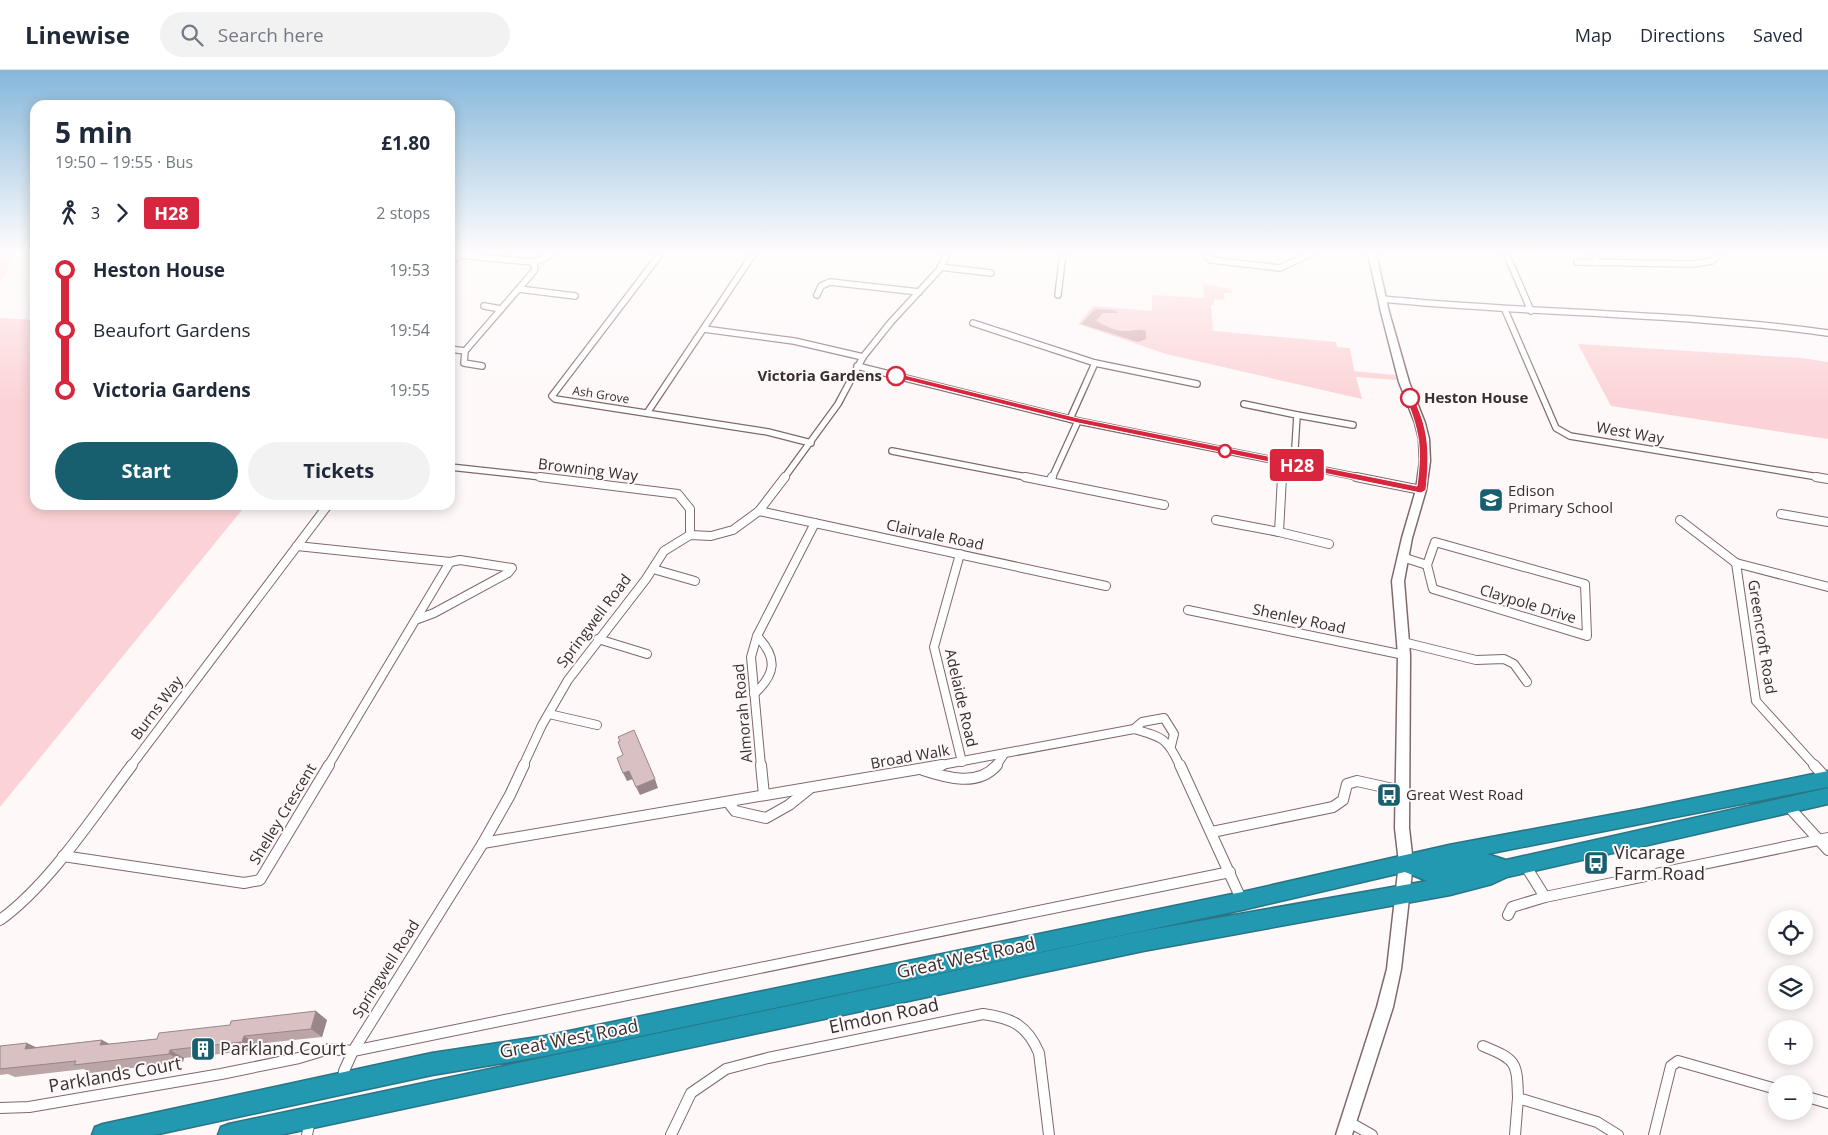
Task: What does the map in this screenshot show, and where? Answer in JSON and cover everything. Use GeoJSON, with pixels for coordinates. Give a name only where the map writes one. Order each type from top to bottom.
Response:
{"type":"FeatureCollection","features":[{"type":"Feature","properties":{"kind":"highway","name":"Great West Road"},"geometry":{"type":"LineString","coordinates":[[229,1135],[308,1127],[1143,941],[1492,876],[1506,869],[1787,804],[1828,784]]}},
{"type":"Feature","properties":{"kind":"highway","name":"Great West Road"},"geometry":{"type":"LineString","coordinates":[[103,1135],[442,1062],[545,1046],[1242,901],[1406,863],[1828,784]]}},
{"type":"Feature","properties":{"kind":"highway"},"geometry":{"type":"LineString","coordinates":[[1406,863],[1428,873],[1484,862],[1506,869]]}},
{"type":"Feature","properties":{"kind":"street"},"geometry":{"type":"LineString","coordinates":[[482,366],[464,363],[465,351],[506,303]]}},
{"type":"Feature","properties":{"kind":"street","name":"Ash Grove"},"geometry":{"type":"LineString","coordinates":[[623,303],[552,396],[555,399],[768,432],[811,443]]}},
{"type":"Feature","properties":{"kind":"street","name":"Ash Grove"},"geometry":{"type":"LineString","coordinates":[[647,413],[721,303]]}},
{"type":"Feature","properties":{"kind":"street"},"geometry":{"type":"LineString","coordinates":[[690,535],[711,536],[733,530],[759,511],[838,404],[863,357],[909,303]]}},
{"type":"Feature","properties":{"kind":"street"},"geometry":{"type":"LineString","coordinates":[[1372,1135],[1347,1128],[1385,1007],[1394,969],[1406,863],[1402,828],[1404,655],[1398,581],[1402,557],[1421,490],[1425,461],[1424,439],[1420,423],[1404,382],[1383,303]]}},
{"type":"Feature","properties":{"kind":"street"},"geometry":{"type":"LineString","coordinates":[[1423,303],[1504,310],[1690,318],[1769,325],[1828,333]]}},
{"type":"Feature","properties":{"kind":"street"},"geometry":{"type":"LineString","coordinates":[[1527,303],[1531,311]]}},
{"type":"Feature","properties":{"kind":"street"},"geometry":{"type":"LineString","coordinates":[[484,306],[501,309]]}},
{"type":"Feature","properties":{"kind":"street","name":"West Way"},"geometry":{"type":"LineString","coordinates":[[1504,310],[1556,428],[1562,433],[1828,479]]}},
{"type":"Feature","properties":{"kind":"street"},"geometry":{"type":"LineString","coordinates":[[973,323],[1095,363],[1197,384]]}},
{"type":"Feature","properties":{"kind":"street"},"geometry":{"type":"LineString","coordinates":[[704,329],[794,341],[863,357]]}},
{"type":"Feature","properties":{"kind":"street"},"geometry":{"type":"LineString","coordinates":[[455,350],[465,351]]}},
{"type":"Feature","properties":{"kind":"street"},"geometry":{"type":"LineString","coordinates":[[1070,419],[1095,363]]}},
{"type":"Feature","properties":{"kind":"street"},"geometry":{"type":"LineString","coordinates":[[857,366],[1078,421],[1421,490]]}},
{"type":"Feature","properties":{"kind":"street"},"geometry":{"type":"LineString","coordinates":[[1244,404],[1353,425]]}},
{"type":"Feature","properties":{"kind":"street"},"geometry":{"type":"LineString","coordinates":[[1294,465],[1297,415]]}},
{"type":"Feature","properties":{"kind":"street"},"geometry":{"type":"LineString","coordinates":[[1050,482],[1078,421]]}},
{"type":"Feature","properties":{"kind":"street"},"geometry":{"type":"LineString","coordinates":[[892,451],[1164,505]]}},
{"type":"Feature","properties":{"kind":"street"},"geometry":{"type":"LineString","coordinates":[[1279,532],[1283,462]]}},
{"type":"Feature","properties":{"kind":"street","name":"Browning Way"},"geometry":{"type":"LineString","coordinates":[[455,468],[678,494],[690,509],[690,535]]}},
{"type":"Feature","properties":{"kind":"street","name":"Burns Way"},"geometry":{"type":"LineString","coordinates":[[0,920],[15,909],[63,856],[324,510]]}},
{"type":"Feature","properties":{"kind":"street","name":"Clairvale Road"},"geometry":{"type":"LineString","coordinates":[[759,511],[1106,586]]}},
{"type":"Feature","properties":{"kind":"street"},"geometry":{"type":"LineString","coordinates":[[1781,514],[1828,522]]}},
{"type":"Feature","properties":{"kind":"street"},"geometry":{"type":"LineString","coordinates":[[1216,520],[1329,544]]}},
{"type":"Feature","properties":{"kind":"street","name":"Greencroft Road"},"geometry":{"type":"LineString","coordinates":[[1680,520],[1736,563],[1828,588]]}},
{"type":"Feature","properties":{"kind":"street","name":"Almorah Road"},"geometry":{"type":"LineString","coordinates":[[764,795],[751,657],[758,636],[815,524]]}},
{"type":"Feature","properties":{"kind":"street","name":"Springwell Road"},"geometry":{"type":"LineString","coordinates":[[343,1083],[344,1071],[353,1051],[483,843],[510,796],[549,714],[568,680],[664,551],[690,535]]}},
{"type":"Feature","properties":{"kind":"street","name":"Claypole Drive"},"geometry":{"type":"LineString","coordinates":[[1435,542],[1585,584],[1587,636],[1433,589],[1426,566],[1435,542]]}},
{"type":"Feature","properties":{"kind":"street"},"geometry":{"type":"LineString","coordinates":[[297,546],[450,562],[460,560],[512,568],[508,573],[418,619]]}},
{"type":"Feature","properties":{"kind":"street","name":"Adelaide Road"},"geometry":{"type":"LineString","coordinates":[[960,554],[934,647],[962,762]]}},
{"type":"Feature","properties":{"kind":"street"},"geometry":{"type":"LineString","coordinates":[[1402,557],[1426,566]]}},
{"type":"Feature","properties":{"kind":"street","name":"Shelley Crescent"},"geometry":{"type":"LineString","coordinates":[[63,856],[244,883],[260,880],[418,619],[450,562]]}},
{"type":"Feature","properties":{"kind":"street","name":"Greencroft Road"},"geometry":{"type":"LineString","coordinates":[[1736,563],[1756,701],[1828,784]]}},
{"type":"Feature","properties":{"kind":"street"},"geometry":{"type":"LineString","coordinates":[[653,568],[694,580]]}},
{"type":"Feature","properties":{"kind":"street","name":"Shenley Road"},"geometry":{"type":"LineString","coordinates":[[1188,610],[1404,655]]}},
{"type":"Feature","properties":{"kind":"street"},"geometry":{"type":"LineString","coordinates":[[754,694],[764,686],[770,676],[772,667],[772,658],[769,650],[758,636]]}},
{"type":"Feature","properties":{"kind":"street"},"geometry":{"type":"LineString","coordinates":[[598,639],[647,654]]}},
{"type":"Feature","properties":{"kind":"street"},"geometry":{"type":"LineString","coordinates":[[1403,642],[1476,660],[1504,659],[1514,664],[1527,682]]}},
{"type":"Feature","properties":{"kind":"street"},"geometry":{"type":"LineString","coordinates":[[549,714],[597,725]]}},
{"type":"Feature","properties":{"kind":"street"},"geometry":{"type":"LineString","coordinates":[[1134,729],[1142,722],[1164,718],[1174,734],[1171,746],[1242,901]]}},
{"type":"Feature","properties":{"kind":"street","name":"Broad Walk"},"geometry":{"type":"LineString","coordinates":[[483,843],[962,762],[1134,729],[1155,735],[1171,746]]}},
{"type":"Feature","properties":{"kind":"street"},"geometry":{"type":"LineString","coordinates":[[921,769],[952,780],[969,780],[993,770],[1004,754]]}},
{"type":"Feature","properties":{"kind":"street"},"geometry":{"type":"LineString","coordinates":[[1212,832],[1333,807],[1343,800],[1347,784],[1352,781],[1357,780],[1402,791]]}},
{"type":"Feature","properties":{"kind":"street"},"geometry":{"type":"LineString","coordinates":[[728,802],[735,811],[766,818],[789,804],[809,788]]}},
{"type":"Feature","properties":{"kind":"street"},"geometry":{"type":"LineString","coordinates":[[1787,804],[1824,839],[1828,850]]}},
{"type":"Feature","properties":{"kind":"street"},"geometry":{"type":"LineString","coordinates":[[1508,915],[1512,907],[1545,897],[1824,839]]}},
{"type":"Feature","properties":{"kind":"street"},"geometry":{"type":"LineString","coordinates":[[1526,865],[1545,897]]}},
{"type":"Feature","properties":{"kind":"street","name":"Parklands Court"},"geometry":{"type":"LineString","coordinates":[[0,1108],[37,1106],[221,1074],[299,1058],[329,1049],[353,1051],[1230,872]]}},
{"type":"Feature","properties":{"kind":"street","name":"Elmdon Road"},"geometry":{"type":"LineString","coordinates":[[671,1135],[691,1093],[726,1069],[768,1058],[983,1014],[999,1016],[1016,1022],[1030,1033],[1039,1053],[1049,1135]]}},
{"type":"Feature","properties":{"kind":"street"},"geometry":{"type":"LineString","coordinates":[[1483,1046],[1506,1055],[1517,1067],[1518,1098],[1515,1135]]}},
{"type":"Feature","properties":{"kind":"street"},"geometry":{"type":"LineString","coordinates":[[1654,1135],[1671,1066],[1678,1062],[1768,1086]]}},
{"type":"Feature","properties":{"kind":"street"},"geometry":{"type":"LineString","coordinates":[[1518,1098],[1597,1122],[1618,1135]]}},
{"type":"Feature","properties":{"kind":"street"},"geometry":{"type":"LineString","coordinates":[[1813,1099],[1828,1103]]}},
{"type":"Feature","properties":{"kind":"shaded area"},"geometry":{"type":"Polygon","coordinates":[[[1152,303],[1214,303],[1214,305],[1211,305],[1213,331],[1336,342],[1337,347],[1350,348],[1354,371],[1395,375],[1397,380],[1356,377],[1362,399],[1166,354],[1078,324],[1093,306],[1152,311],[1152,303]]]}},
{"type":"Feature","properties":{"kind":"shaded area"},"geometry":{"type":"Polygon","coordinates":[[[1095,309],[1114,310],[1119,313],[1103,313],[1096,321],[1118,330],[1146,331],[1146,339],[1138,342],[1081,324],[1095,309]]]}},
{"type":"Feature","properties":{"kind":"shaded area"},"geometry":{"type":"Polygon","coordinates":[[[0,318],[30,320],[30,510],[242,510],[0,807],[0,318]]]}},
{"type":"Feature","properties":{"kind":"shaded area"},"geometry":{"type":"Polygon","coordinates":[[[1578,344],[1802,358],[1828,362],[1828,439],[1611,406],[1578,344]]]}},
{"type":"Feature","properties":{"kind":"building"},"geometry":{"type":"Polygon","coordinates":[[[634,730],[655,779],[636,787],[629,771],[623,773],[617,758],[623,755],[618,737],[634,730]]]}},
{"type":"Feature","properties":{"kind":"building"},"geometry":{"type":"Polygon","coordinates":[[[316,1011],[311,1029],[244,1036],[242,1042],[170,1050],[169,1054],[74,1065],[76,1061],[0,1069],[0,1046],[27,1043],[25,1049],[102,1040],[100,1045],[157,1039],[159,1033],[230,1025],[231,1021],[316,1011]]]}},
{"type":"Feature","properties":{"kind":"bus line","name":"H28"},"geometry":{"type":"LineString","coordinates":[[896,376],[1078,421],[1421,490],[1425,461],[1424,439],[1410,398]]}},
{"type":"Feature","properties":{"kind":"place","name":"Victoria Gardens"},"geometry":{"type":"Point","coordinates":[896,376]}},
{"type":"Feature","properties":{"kind":"place","name":"Heston House"},"geometry":{"type":"Point","coordinates":[1410,398]}},
{"type":"Feature","properties":{"kind":"place","name":"Edison Primary School"},"geometry":{"type":"Point","coordinates":[1491,500]}},
{"type":"Feature","properties":{"kind":"place","name":"Great West Road"},"geometry":{"type":"Point","coordinates":[1389,795]}},
{"type":"Feature","properties":{"kind":"place","name":"Vicarage Farm Road"},"geometry":{"type":"Point","coordinates":[1596,863]}},
{"type":"Feature","properties":{"kind":"place","name":"Parkland Court"},"geometry":{"type":"Point","coordinates":[203,1049]}}]}
